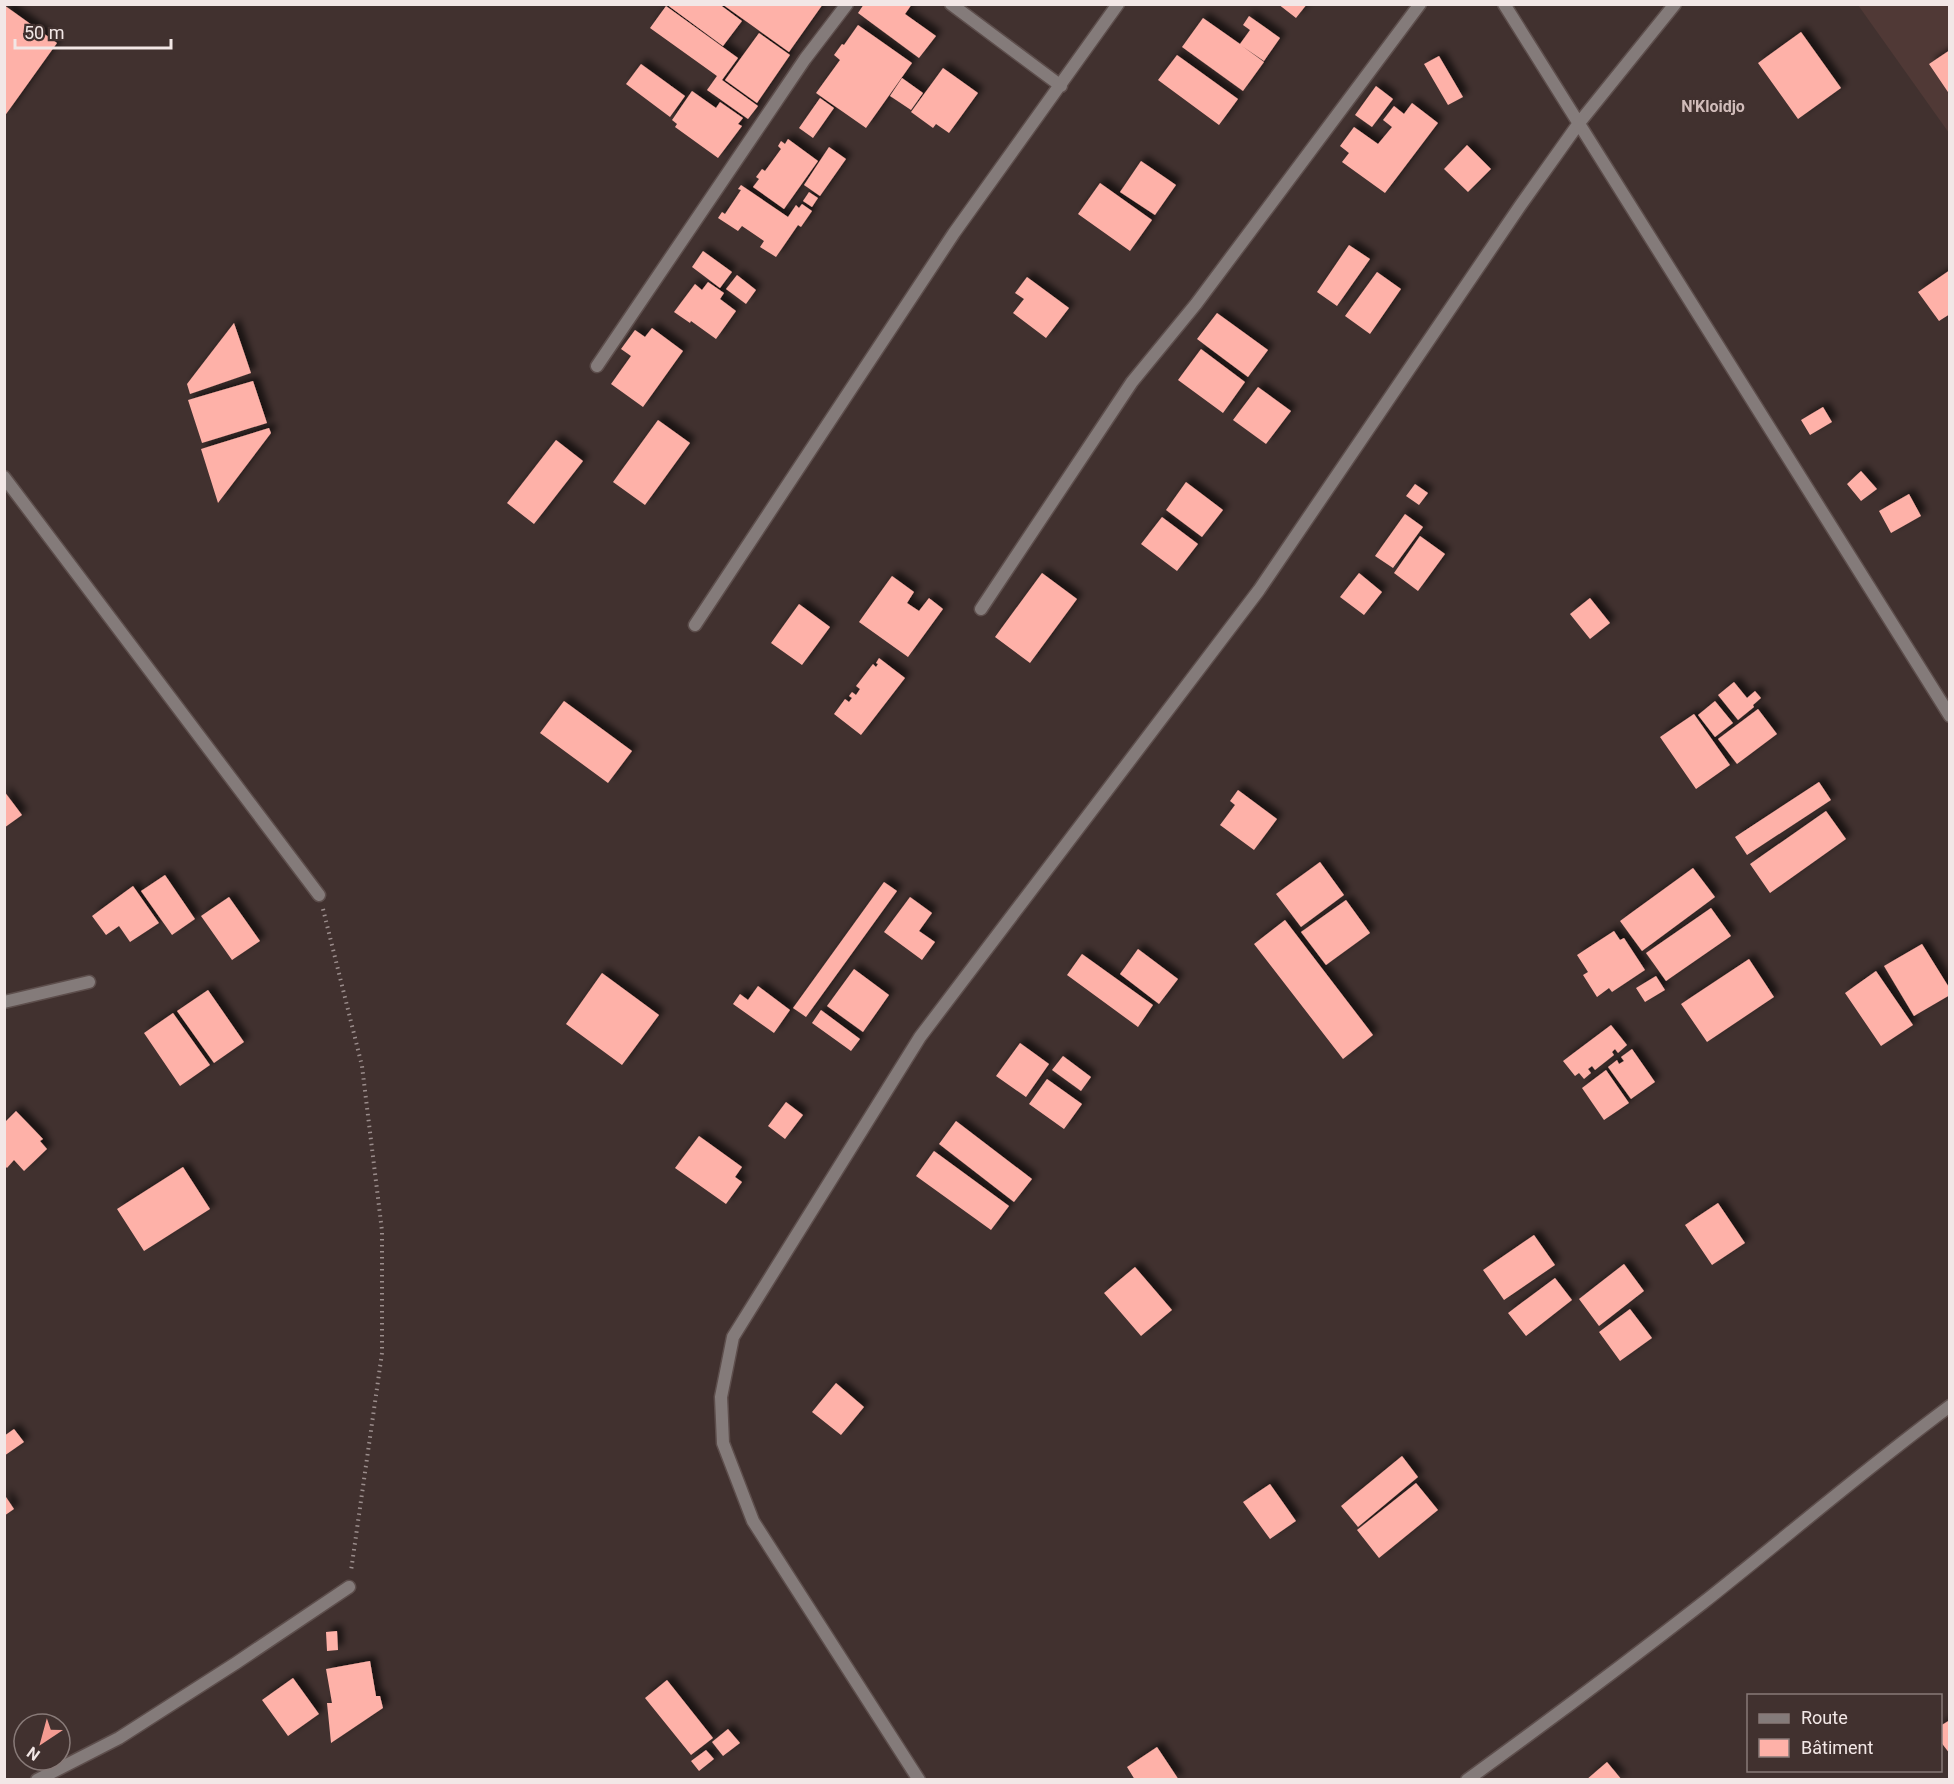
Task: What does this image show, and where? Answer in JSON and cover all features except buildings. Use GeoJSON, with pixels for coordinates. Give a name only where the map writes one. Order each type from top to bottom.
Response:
{"type":"FeatureCollection","features":[{"type":"Feature","properties":{"kind":"street"},"geometry":{"type":"LineString","coordinates":[[597,366],[805,59],[847,4]]}},
{"type":"Feature","properties":{"kind":"street"},"geometry":{"type":"LineString","coordinates":[[951,4],[1061,86]]}},
{"type":"Feature","properties":{"kind":"street"},"geometry":{"type":"LineString","coordinates":[[695,625],[954,233],[1118,4]]}},
{"type":"Feature","properties":{"kind":"street"},"geometry":{"type":"LineString","coordinates":[[981,609],[1132,382],[1196,304],[1420,4]]}},
{"type":"Feature","properties":{"kind":"street"},"geometry":{"type":"LineString","coordinates":[[1504,4],[1950,716]]}},
{"type":"Feature","properties":{"kind":"street"},"geometry":{"type":"LineString","coordinates":[[919,1779],[753,1521],[723,1443],[722,1397],[733,1337],[920,1037],[1259,590],[1520,206],[1579,123],[1675,4]]}},
{"type":"Feature","properties":{"kind":"street"},"geometry":{"type":"LineString","coordinates":[[4,477],[320,895]]}},
{"type":"Feature","properties":{"kind":"street"},"geometry":{"type":"LineString","coordinates":[[4,1002],[89,982]]}},
{"type":"Feature","properties":{"kind":"street"},"geometry":{"type":"LineString","coordinates":[[1467,1779],[1572,1703],[1695,1609],[1887,1453],[1950,1406]]}},
{"type":"Feature","properties":{"kind":"street"},"geometry":{"type":"LineString","coordinates":[[37,1779],[119,1738],[349,1587]]}},
{"type":"Feature","properties":{"kind":"path"},"geometry":{"type":"LineString","coordinates":[[320,895],[362,1066],[382,1231],[382,1353],[349,1587]]}},
{"type":"Feature","properties":{"kind":"shaded area"},"geometry":{"type":"Polygon","coordinates":[[[1858,5],[1949,5],[1949,133],[1858,5]]]}},
{"type":"Feature","properties":{"kind":"district","name":"N'Kloidjo"},"geometry":{"type":"Point","coordinates":[1713,106]}}]}
